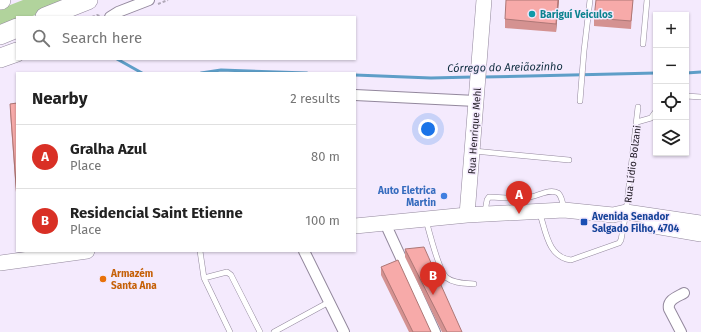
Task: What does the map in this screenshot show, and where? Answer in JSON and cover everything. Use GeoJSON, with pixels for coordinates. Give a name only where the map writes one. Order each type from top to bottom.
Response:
{"type":"FeatureCollection","features":[{"type":"Feature","properties":{"kind":"highway"},"geometry":{"type":"LineString","coordinates":[[53,15],[93,7]]}},
{"type":"Feature","properties":{"kind":"highway"},"geometry":{"type":"LineString","coordinates":[[0,35],[16,28]]}},
{"type":"Feature","properties":{"kind":"highway"},"geometry":{"type":"LineString","coordinates":[[0,58],[16,52]]}},
{"type":"Feature","properties":{"kind":"main road","name":"Rua Henrique Mehl"},"geometry":{"type":"LineString","coordinates":[[468,215],[484,0]]}},
{"type":"Feature","properties":{"kind":"main road"},"geometry":{"type":"LineString","coordinates":[[356,226],[468,215],[564,210],[701,223]]}},
{"type":"Feature","properties":{"kind":"main road"},"geometry":{"type":"LineString","coordinates":[[622,216],[701,234]]}},
{"type":"Feature","properties":{"kind":"main road"},"geometry":{"type":"LineString","coordinates":[[0,263],[80,252]]}},
{"type":"Feature","properties":{"kind":"street"},"geometry":{"type":"LineString","coordinates":[[112,16],[149,0]]}},
{"type":"Feature","properties":{"kind":"street"},"geometry":{"type":"LineString","coordinates":[[356,95],[476,101]]}},
{"type":"Feature","properties":{"kind":"street"},"geometry":{"type":"LineString","coordinates":[[384,223],[435,332]]}},
{"type":"Feature","properties":{"kind":"street"},"geometry":{"type":"LineString","coordinates":[[304,252],[344,332]]}},
{"type":"Feature","properties":{"kind":"street"},"geometry":{"type":"LineString","coordinates":[[681,332],[668,305],[670,301],[684,293]]}},
{"type":"Feature","properties":{"kind":"lane"},"geometry":{"type":"LineString","coordinates":[[580,101],[590,0]]}},
{"type":"Feature","properties":{"kind":"lane"},"geometry":{"type":"LineString","coordinates":[[643,44],[647,0]]}},
{"type":"Feature","properties":{"kind":"lane"},"geometry":{"type":"LineString","coordinates":[[689,96],[701,97]]}},
{"type":"Feature","properties":{"kind":"lane","name":"Rua Lídio Bolzani"},"geometry":{"type":"LineString","coordinates":[[539,211],[555,254],[563,259],[571,260],[619,243],[621,240],[622,216],[638,107]]}},
{"type":"Feature","properties":{"kind":"lane"},"geometry":{"type":"LineString","coordinates":[[637,122],[651,118],[653,115]]}},
{"type":"Feature","properties":{"kind":"lane"},"geometry":{"type":"LineString","coordinates":[[472,151],[569,160]]}},
{"type":"Feature","properties":{"kind":"lane"},"geometry":{"type":"LineString","coordinates":[[485,214],[486,200],[489,197],[529,198],[540,193],[553,192],[559,194],[561,197],[564,210]]}},
{"type":"Feature","properties":{"kind":"lane"},"geometry":{"type":"LineString","coordinates":[[426,219],[432,244],[446,277],[454,282],[474,284]]}},
{"type":"Feature","properties":{"kind":"lane"},"geometry":{"type":"LineString","coordinates":[[200,252],[204,278],[230,332]]}},
{"type":"Feature","properties":{"kind":"lane"},"geometry":{"type":"LineString","coordinates":[[204,278],[227,272],[231,275],[260,332]]}},
{"type":"Feature","properties":{"kind":"lane"},"geometry":{"type":"LineString","coordinates":[[274,332],[329,302]]}},
{"type":"Feature","properties":{"kind":"green space"},"geometry":{"type":"Polygon","coordinates":[[[23,0],[74,0],[33,16],[16,16],[16,22],[0,29],[0,9],[23,0]]]}},
{"type":"Feature","properties":{"kind":"building","name":"Bariguí Veiculos"},"geometry":{"type":"Polygon","coordinates":[[[506,0],[558,0],[556,24],[505,19],[506,0]]]}},
{"type":"Feature","properties":{"kind":"building"},"geometry":{"type":"Polygon","coordinates":[[[596,0],[633,0],[631,21],[594,18],[596,0]]]}},
{"type":"Feature","properties":{"kind":"building"},"geometry":{"type":"Polygon","coordinates":[[[16,103],[16,185],[10,104],[16,103]]]}},
{"type":"Feature","properties":{"kind":"building"},"geometry":{"type":"Polygon","coordinates":[[[424,247],[462,332],[447,332],[405,249],[424,247]]]}},
{"type":"Feature","properties":{"kind":"building"},"geometry":{"type":"Polygon","coordinates":[[[398,260],[431,332],[413,332],[381,267],[398,260]]]}},
{"type":"Feature","properties":{"kind":"waterway","name":"Córrego do Areiãozinho"},"geometry":{"type":"LineString","coordinates":[[119,60],[140,72]]}},
{"type":"Feature","properties":{"kind":"waterway","name":"Córrego do Areiãozinho"},"geometry":{"type":"LineString","coordinates":[[208,72],[221,70],[278,72]]}},
{"type":"Feature","properties":{"kind":"waterway","name":"Córrego do Areiãozinho"},"geometry":{"type":"LineString","coordinates":[[689,73],[701,72]]}},
{"type":"Feature","properties":{"kind":"waterway","name":"Córrego do Areiãozinho"},"geometry":{"type":"LineString","coordinates":[[483,77],[653,73]]}},
{"type":"Feature","properties":{"kind":"waterway","name":"Córrego do Areiãozinho"},"geometry":{"type":"LineString","coordinates":[[356,75],[431,78],[473,77]]}},
{"type":"Feature","properties":{"kind":"place","name":"Bariguí Veiculos"},"geometry":{"type":"Point","coordinates":[532,14]}},
{"type":"Feature","properties":{"kind":"place","name":"Auto Eletrica Martin"},"geometry":{"type":"Point","coordinates":[444,196]}},
{"type":"Feature","properties":{"kind":"place","name":"Gralha Azul"},"geometry":{"type":"Point","coordinates":[519,214]}},
{"type":"Feature","properties":{"kind":"place","name":"Avenida Senador Salgado Filho, 4704"},"geometry":{"type":"Point","coordinates":[584,222]}},
{"type":"Feature","properties":{"kind":"place","name":"Armazém Santa Ana"},"geometry":{"type":"Point","coordinates":[103,279]}},
{"type":"Feature","properties":{"kind":"place","name":"Residencial Saint Etienne"},"geometry":{"type":"Point","coordinates":[433,295]}}]}
